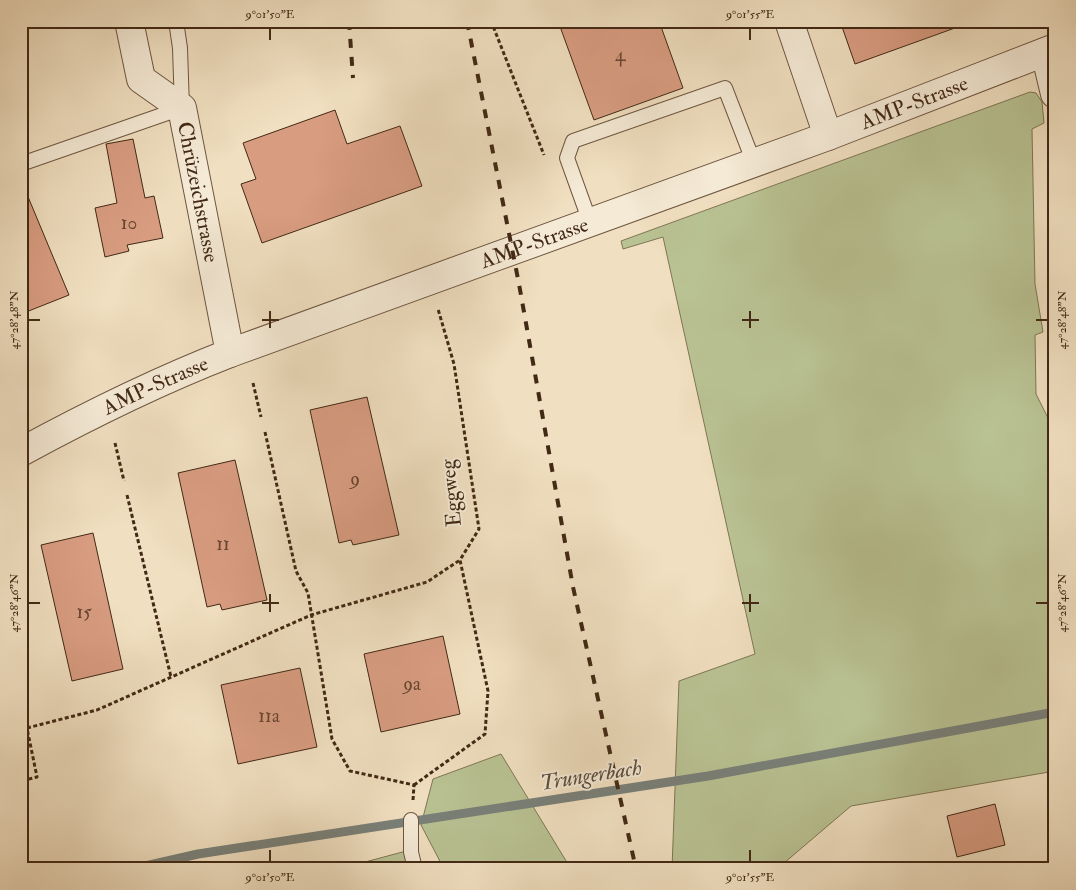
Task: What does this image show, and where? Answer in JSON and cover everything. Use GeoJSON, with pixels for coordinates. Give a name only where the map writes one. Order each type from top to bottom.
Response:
{"type":"FeatureCollection","features":[{"type":"Feature","properties":{"kind":"street","name":"Chrüzeichstrasse"},"geometry":{"type":"LineString","coordinates":[[129,21],[141,79],[182,108],[230,353]]}},
{"type":"Feature","properties":{"kind":"street"},"geometry":{"type":"LineString","coordinates":[[789,21],[828,136]]}},
{"type":"Feature","properties":{"kind":"street"},"geometry":{"type":"LineString","coordinates":[[1050,50],[1055,94]]}},
{"type":"Feature","properties":{"kind":"street","name":"AMP-Strasse"},"geometry":{"type":"LineString","coordinates":[[21,452],[101,408],[173,375],[828,136],[1050,50]]}},
{"type":"Feature","properties":{"kind":"lane"},"geometry":{"type":"LineString","coordinates":[[21,164],[182,108],[180,48],[176,21]]}},
{"type":"Feature","properties":{"kind":"lane"},"geometry":{"type":"LineString","coordinates":[[590,222],[567,158],[573,141],[725,88],[754,163]]}},
{"type":"Feature","properties":{"kind":"lane"},"geometry":{"type":"LineString","coordinates":[[411,820],[411,852],[415,869]]}},
{"type":"Feature","properties":{"kind":"path"},"geometry":{"type":"LineString","coordinates":[[491,21],[545,159]]}},
{"type":"Feature","properties":{"kind":"path","name":"Eggweg"},"geometry":{"type":"LineString","coordinates":[[436,278],[438,316],[454,364],[479,529],[460,560]]}},
{"type":"Feature","properties":{"kind":"path"},"geometry":{"type":"LineString","coordinates":[[253,383],[261,417]]}},
{"type":"Feature","properties":{"kind":"path"},"geometry":{"type":"LineString","coordinates":[[27,728],[97,710],[311,615],[427,582],[460,560],[488,691],[485,734],[414,785],[350,771],[332,739],[311,615],[308,593],[296,571],[265,432]]}},
{"type":"Feature","properties":{"kind":"path"},"geometry":{"type":"LineString","coordinates":[[115,443],[124,481]]}},
{"type":"Feature","properties":{"kind":"path"},"geometry":{"type":"LineString","coordinates":[[127,495],[171,677]]}},
{"type":"Feature","properties":{"kind":"path"},"geometry":{"type":"LineString","coordinates":[[21,699],[37,777],[21,780]]}},
{"type":"Feature","properties":{"kind":"green space"},"geometry":{"type":"Polygon","coordinates":[[[1030,92],[1036,93],[1042,102],[1044,123],[1032,129],[1035,284],[1043,332],[1035,335],[1036,394],[1055,432],[1055,478],[1051,482],[1049,523],[1055,527],[1055,771],[851,806],[777,869],[672,869],[679,681],[755,654],[663,237],[623,249],[621,241],[1030,92]]]}},
{"type":"Feature","properties":{"kind":"green space"},"geometry":{"type":"Polygon","coordinates":[[[501,754],[571,869],[444,869],[421,825],[433,779],[501,754]]]}},
{"type":"Feature","properties":{"kind":"green space"},"geometry":{"type":"Polygon","coordinates":[[[410,850],[409,869],[339,869],[410,850]]]}},
{"type":"Feature","properties":{"kind":"building"},"geometry":{"type":"Polygon","coordinates":[[[558,21],[659,21],[683,88],[594,120],[558,21]]]}},
{"type":"Feature","properties":{"kind":"building"},"geometry":{"type":"Polygon","coordinates":[[[840,21],[966,21],[966,24],[855,64],[840,21]]]}},
{"type":"Feature","properties":{"kind":"building"},"geometry":{"type":"Polygon","coordinates":[[[335,110],[347,144],[400,126],[422,186],[262,243],[241,184],[256,179],[243,143],[335,110]]]}},
{"type":"Feature","properties":{"kind":"building"},"geometry":{"type":"Polygon","coordinates":[[[133,139],[145,198],[154,196],[163,238],[127,245],[129,251],[105,257],[95,208],[117,203],[106,144],[133,139]]]}},
{"type":"Feature","properties":{"kind":"building"},"geometry":{"type":"Polygon","coordinates":[[[21,180],[69,295],[21,314],[21,180]]]}},
{"type":"Feature","properties":{"kind":"building"},"geometry":{"type":"Polygon","coordinates":[[[367,397],[399,535],[353,545],[351,540],[339,543],[310,410],[367,397]]]}},
{"type":"Feature","properties":{"kind":"building"},"geometry":{"type":"Polygon","coordinates":[[[235,460],[267,600],[222,610],[220,604],[207,607],[178,473],[235,460]]]}},
{"type":"Feature","properties":{"kind":"building"},"geometry":{"type":"Polygon","coordinates":[[[93,533],[123,669],[72,681],[41,545],[93,533]]]}},
{"type":"Feature","properties":{"kind":"building"},"geometry":{"type":"Polygon","coordinates":[[[443,636],[460,714],[381,732],[364,654],[443,636]]]}},
{"type":"Feature","properties":{"kind":"building"},"geometry":{"type":"Polygon","coordinates":[[[300,668],[317,747],[238,764],[221,685],[300,668]]]}},
{"type":"Feature","properties":{"kind":"building"},"geometry":{"type":"Polygon","coordinates":[[[995,804],[1005,845],[957,857],[947,816],[995,804]]]}},
{"type":"Feature","properties":{"kind":"waterway","name":"Trungerbach"},"geometry":{"type":"LineString","coordinates":[[132,869],[198,854],[708,776],[1055,712]]}},
{"type":"Feature","properties":{"kind":"railway"},"geometry":{"type":"LineString","coordinates":[[349,21],[353,78]]}},
{"type":"Feature","properties":{"kind":"railway"},"geometry":{"type":"LineString","coordinates":[[467,21],[519,284],[573,587],[636,869]]}}]}
